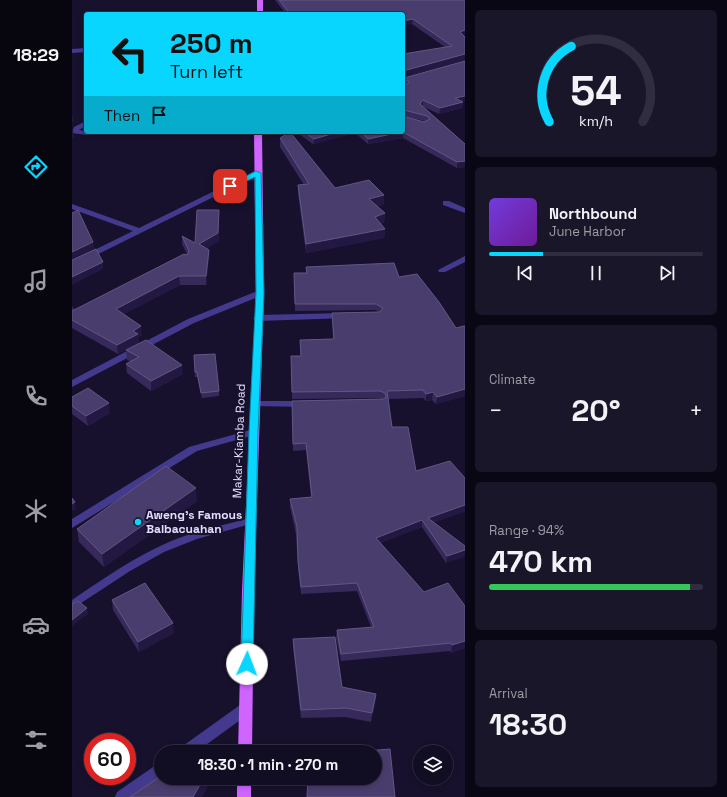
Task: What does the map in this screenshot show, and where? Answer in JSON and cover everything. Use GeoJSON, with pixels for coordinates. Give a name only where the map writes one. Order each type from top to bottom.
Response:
{"type":"FeatureCollection","features":[{"type":"Feature","properties":{"kind":"main road"},"geometry":{"type":"LineString","coordinates":[[260,0],[260,12]]}},
{"type":"Feature","properties":{"kind":"main road","name":"Makar-Kiamba Road"},"geometry":{"type":"LineString","coordinates":[[244,745],[260,293],[258,134]]}},
{"type":"Feature","properties":{"kind":"main road"},"geometry":{"type":"LineString","coordinates":[[244,785],[244,797]]}},
{"type":"Feature","properties":{"kind":"street"},"geometry":{"type":"LineString","coordinates":[[72,50],[84,50]]}},
{"type":"Feature","properties":{"kind":"street"},"geometry":{"type":"LineString","coordinates":[[84,124],[76,128],[75,131],[84,132]]}},
{"type":"Feature","properties":{"kind":"street"},"geometry":{"type":"LineString","coordinates":[[72,264],[258,173]]}},
{"type":"Feature","properties":{"kind":"street"},"geometry":{"type":"LineString","coordinates":[[446,203],[465,211]]}},
{"type":"Feature","properties":{"kind":"street"},"geometry":{"type":"LineString","coordinates":[[72,206],[140,231]]}},
{"type":"Feature","properties":{"kind":"street"},"geometry":{"type":"LineString","coordinates":[[442,270],[465,259]]}},
{"type":"Feature","properties":{"kind":"street"},"geometry":{"type":"LineString","coordinates":[[72,384],[191,321],[260,293]]}},
{"type":"Feature","properties":{"kind":"street"},"geometry":{"type":"LineString","coordinates":[[258,318],[352,315]]}},
{"type":"Feature","properties":{"kind":"street"},"geometry":{"type":"LineString","coordinates":[[255,404],[317,404]]}},
{"type":"Feature","properties":{"kind":"street"},"geometry":{"type":"LineString","coordinates":[[72,524],[193,449],[254,432]]}},
{"type":"Feature","properties":{"kind":"street"},"geometry":{"type":"LineString","coordinates":[[195,745],[245,709]]}},
{"type":"Feature","properties":{"kind":"street"},"geometry":{"type":"LineString","coordinates":[[122,797],[154,774]]}},
{"type":"Feature","properties":{"kind":"lane"},"geometry":{"type":"LineString","coordinates":[[72,605],[112,578],[161,550],[193,537],[251,520]]}},
{"type":"Feature","properties":{"kind":"building"},"geometry":{"type":"Polygon","coordinates":[[[279,0],[465,0],[465,30],[460,32],[465,37],[465,54],[405,70],[405,54],[452,46],[413,19],[405,21],[405,12],[288,12],[279,0]]]}},
{"type":"Feature","properties":{"kind":"building"},"geometry":{"type":"Polygon","coordinates":[[[465,61],[465,96],[455,98],[463,102],[440,108],[423,100],[420,104],[465,144],[465,161],[457,162],[405,133],[405,117],[424,122],[430,119],[427,116],[405,110],[405,84],[409,83],[409,81],[405,81],[405,78],[465,61]]]}},
{"type":"Feature","properties":{"kind":"building"},"geometry":{"type":"Polygon","coordinates":[[[287,134],[292,134],[335,188],[369,180],[384,195],[369,199],[385,213],[375,217],[385,229],[306,244],[298,185],[309,184],[280,138],[287,134]]]}},
{"type":"Feature","properties":{"kind":"building"},"geometry":{"type":"Polygon","coordinates":[[[307,134],[331,134],[314,139],[307,134]]]}},
{"type":"Feature","properties":{"kind":"building"},"geometry":{"type":"Polygon","coordinates":[[[363,134],[392,134],[368,139],[363,134]]]}},
{"type":"Feature","properties":{"kind":"building"},"geometry":{"type":"Polygon","coordinates":[[[78,210],[93,242],[72,252],[72,213],[78,210]]]}},
{"type":"Feature","properties":{"kind":"building"},"geometry":{"type":"Polygon","coordinates":[[[197,210],[219,210],[218,233],[199,244],[209,250],[206,276],[179,276],[116,309],[141,326],[133,331],[138,334],[117,345],[72,320],[72,311],[184,254],[187,255],[189,251],[182,236],[195,243],[197,210]]]}},
{"type":"Feature","properties":{"kind":"building"},"geometry":{"type":"Polygon","coordinates":[[[96,249],[103,262],[72,277],[72,260],[96,249]]]}},
{"type":"Feature","properties":{"kind":"building"},"geometry":{"type":"Polygon","coordinates":[[[394,263],[399,277],[417,274],[439,302],[456,328],[465,326],[465,389],[437,397],[433,392],[426,394],[423,390],[387,391],[392,427],[408,427],[416,471],[450,461],[465,478],[465,505],[428,518],[465,546],[465,550],[447,556],[422,520],[376,538],[424,592],[448,583],[465,606],[465,641],[452,645],[451,643],[341,654],[337,630],[374,627],[357,583],[301,587],[298,561],[297,527],[290,499],[312,497],[306,443],[293,444],[292,401],[384,399],[386,397],[385,393],[380,391],[292,392],[291,356],[301,356],[300,340],[334,339],[332,313],[380,312],[383,308],[376,304],[295,304],[294,273],[307,273],[306,267],[394,263]]]}},
{"type":"Feature","properties":{"kind":"building"},"geometry":{"type":"Polygon","coordinates":[[[146,340],[182,365],[151,381],[126,364],[139,357],[126,350],[146,340]]]}},
{"type":"Feature","properties":{"kind":"building"},"geometry":{"type":"Polygon","coordinates":[[[215,354],[219,391],[201,393],[197,372],[195,372],[194,355],[215,354]]]}},
{"type":"Feature","properties":{"kind":"building"},"geometry":{"type":"Polygon","coordinates":[[[88,388],[109,403],[86,416],[72,406],[72,397],[88,388]]]}},
{"type":"Feature","properties":{"kind":"building","name":"Aweng's Famous Balbacuahan"},"geometry":{"type":"Polygon","coordinates":[[[166,466],[196,488],[102,554],[77,529],[166,466]]]}},
{"type":"Feature","properties":{"kind":"building"},"geometry":{"type":"Polygon","coordinates":[[[145,583],[173,623],[138,642],[112,600],[145,583]]]}},
{"type":"Feature","properties":{"kind":"building"},"geometry":{"type":"Polygon","coordinates":[[[78,601],[87,608],[72,620],[72,604],[78,601]]]}},
{"type":"Feature","properties":{"kind":"building"},"geometry":{"type":"Polygon","coordinates":[[[335,637],[342,687],[376,694],[372,713],[346,708],[301,710],[293,639],[335,637]]]}},
{"type":"Feature","properties":{"kind":"building"},"geometry":{"type":"Polygon","coordinates":[[[390,749],[395,797],[307,797],[308,785],[382,785],[382,750],[390,749]]]}},
{"type":"Feature","properties":{"kind":"building"},"geometry":{"type":"Polygon","coordinates":[[[154,781],[154,785],[200,785],[193,797],[130,797],[154,781]]]}},
{"type":"Feature","properties":{"kind":"place","name":"Aweng's Famous Balbacuahan"},"geometry":{"type":"Point","coordinates":[138,522]}},
{"type":"Feature","properties":{"kind":"route"},"geometry":{"type":"LineString","coordinates":[[230,186],[258,173],[260,293],[247,664]]}}]}
